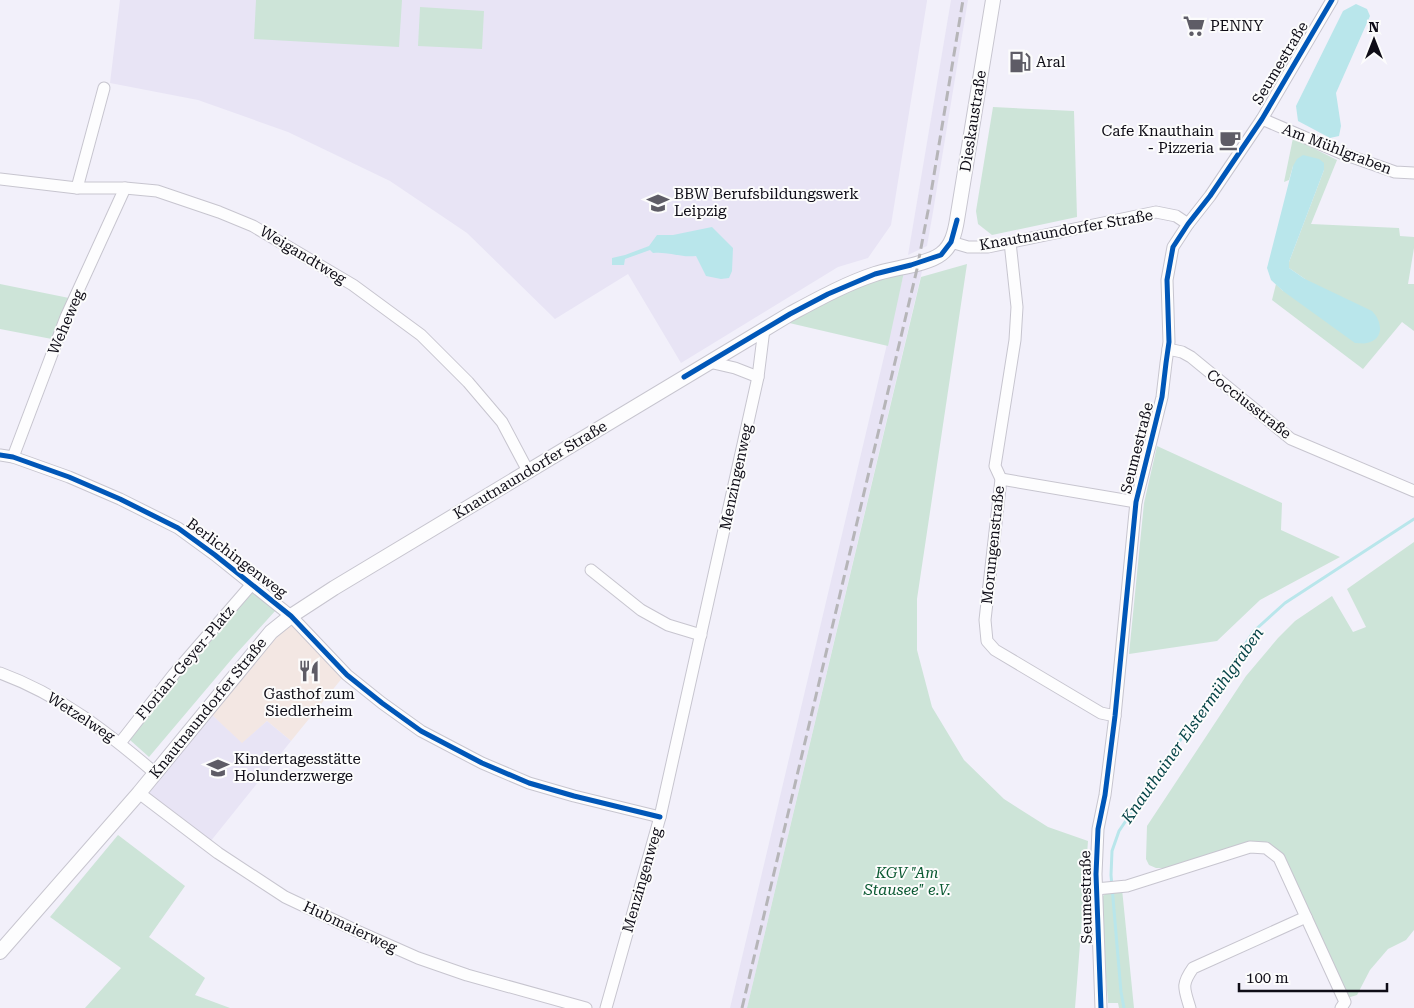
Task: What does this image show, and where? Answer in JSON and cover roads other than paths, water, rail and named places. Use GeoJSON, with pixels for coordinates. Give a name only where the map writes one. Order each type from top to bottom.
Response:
{"type":"FeatureCollection","features":[{"type":"Feature","properties":{"kind":"main road","name":"Dieskaustraße"},"geometry":{"type":"LineString","coordinates":[[951,242],[957,220],[993,0]]}},
{"type":"Feature","properties":{"kind":"main road","name":"Knautnaundorfer Straße"},"geometry":{"type":"LineString","coordinates":[[0,952],[139,794],[271,632],[291,616],[764,329],[828,294],[876,274],[934,258],[941,254],[951,242]]}},
{"type":"Feature","properties":{"kind":"street","name":"Seumestraße"},"geometry":{"type":"LineString","coordinates":[[1101,1008],[1108,888],[1096,861],[1098,829],[1105,795],[1115,716],[1136,502],[1162,397],[1168,349],[1167,280],[1172,248],[1210,196],[1262,118],[1332,0]]}},
{"type":"Feature","properties":{"kind":"street"},"geometry":{"type":"LineString","coordinates":[[77,188],[104,88]]}},
{"type":"Feature","properties":{"kind":"street","name":"Am Mühlgraben"},"geometry":{"type":"LineString","coordinates":[[1262,118],[1341,153],[1394,172],[1414,173]]}},
{"type":"Feature","properties":{"kind":"street","name":"Weigandtweg"},"geometry":{"type":"LineString","coordinates":[[0,179],[77,188],[125,188],[157,192],[219,212],[253,226],[353,285],[421,335],[468,382],[502,422],[528,471]]}},
{"type":"Feature","properties":{"kind":"street","name":"Weheweg"},"geometry":{"type":"LineString","coordinates":[[13,457],[66,317],[125,188]]}},
{"type":"Feature","properties":{"kind":"street","name":"Knautnaundorfer Straße"},"geometry":{"type":"LineString","coordinates":[[951,242],[977,248],[1156,212],[1176,216],[1188,224]]}},
{"type":"Feature","properties":{"kind":"street","name":"Morungenstraße"},"geometry":{"type":"LineString","coordinates":[[1010,242],[1017,307],[1015,340],[995,466],[1000,479],[984,620],[987,641],[995,650],[1101,714],[1115,716]]}},
{"type":"Feature","properties":{"kind":"street","name":"Menzingenweg"},"geometry":{"type":"LineString","coordinates":[[606,1008],[660,817],[758,377],[764,329]]}},
{"type":"Feature","properties":{"kind":"street","name":"Cocciusstraße"},"geometry":{"type":"LineString","coordinates":[[1168,349],[1182,352],[1191,357],[1291,439],[1414,491]]}},
{"type":"Feature","properties":{"kind":"street"},"geometry":{"type":"LineString","coordinates":[[709,362],[735,368],[758,377]]}},
{"type":"Feature","properties":{"kind":"street","name":"Berlichingenweg"},"geometry":{"type":"LineString","coordinates":[[0,455],[13,457],[69,477],[120,499],[178,528],[291,616],[348,675],[382,703],[421,731],[482,763],[529,783],[660,817]]}},
{"type":"Feature","properties":{"kind":"street"},"geometry":{"type":"LineString","coordinates":[[1000,479],[1136,502]]}},
{"type":"Feature","properties":{"kind":"street"},"geometry":{"type":"LineString","coordinates":[[591,570],[641,610],[668,625],[701,635]]}},
{"type":"Feature","properties":{"kind":"street","name":"Florian-Geyer-Platz"},"geometry":{"type":"LineString","coordinates":[[120,743],[174,674],[252,584]]}},
{"type":"Feature","properties":{"kind":"street","name":"Wetzelweg"},"geometry":{"type":"LineString","coordinates":[[0,673],[58,699],[83,715],[155,773]]}},
{"type":"Feature","properties":{"kind":"street","name":"Hubmaierweg"},"geometry":{"type":"LineString","coordinates":[[139,794],[218,853],[285,896],[357,931],[418,958],[467,975],[586,1008]]}},
{"type":"Feature","properties":{"kind":"street"},"geometry":{"type":"LineString","coordinates":[[1108,888],[1250,847],[1266,848],[1279,858],[1345,1002],[1341,1008]]}},
{"type":"Feature","properties":{"kind":"street"},"geometry":{"type":"LineString","coordinates":[[1190,1008],[1184,988],[1185,979],[1193,968],[1306,917]]}},
{"type":"Feature","properties":{"kind":"water"},"geometry":{"type":"Polygon","coordinates":[[[1356,4],[1367,9],[1370,16],[1336,93],[1341,126],[1339,136],[1330,138],[1298,121],[1296,106],[1343,11],[1356,4]]]}},
{"type":"Feature","properties":{"kind":"water"},"geometry":{"type":"Polygon","coordinates":[[[1303,155],[1319,159],[1324,163],[1324,170],[1289,262],[1289,268],[1305,279],[1372,311],[1380,324],[1379,334],[1373,341],[1355,343],[1283,291],[1271,280],[1267,268],[1293,166],[1297,159],[1303,155]]]}},
{"type":"Feature","properties":{"kind":"water"},"geometry":{"type":"Polygon","coordinates":[[[712,227],[733,248],[732,271],[729,278],[721,279],[706,276],[696,256],[653,253],[650,250],[625,259],[624,265],[612,265],[612,258],[649,246],[657,235],[673,235],[712,227]]]}},
{"type":"Feature","properties":{"kind":"waterway","name":"Knauthainer Elstermühlgraben"},"geometry":{"type":"LineString","coordinates":[[1124,1008],[1111,875],[1112,851],[1119,831],[1254,631],[1285,603],[1414,519]]}},
{"type":"Feature","properties":{"kind":"railway"},"geometry":{"type":"LineString","coordinates":[[742,1008],[917,269],[963,0]]}},
{"type":"Feature","properties":{"kind":"place","name":"PENNY"},"geometry":{"type":"Point","coordinates":[1194,26]}},
{"type":"Feature","properties":{"kind":"place","name":"Aral"},"geometry":{"type":"Point","coordinates":[1020,62]}},
{"type":"Feature","properties":{"kind":"place","name":"Cafe Knauthain - Pizzeria"},"geometry":{"type":"Point","coordinates":[1230,140]}},
{"type":"Feature","properties":{"kind":"place","name":"BBW Berufsbildungswerk Leipzig"},"geometry":{"type":"Point","coordinates":[658,203]}},
{"type":"Feature","properties":{"kind":"place","name":"Gasthof zum Siedlerheim"},"geometry":{"type":"Point","coordinates":[309,671]}},
{"type":"Feature","properties":{"kind":"place","name":"Kindertagesstätte Holunderzwerge"},"geometry":{"type":"Point","coordinates":[218,768]}},
{"type":"Feature","properties":{"kind":"park label","name":"KGV \"Am Stausee\" e.V."},"geometry":{"type":"Point","coordinates":[907,882]}}]}
